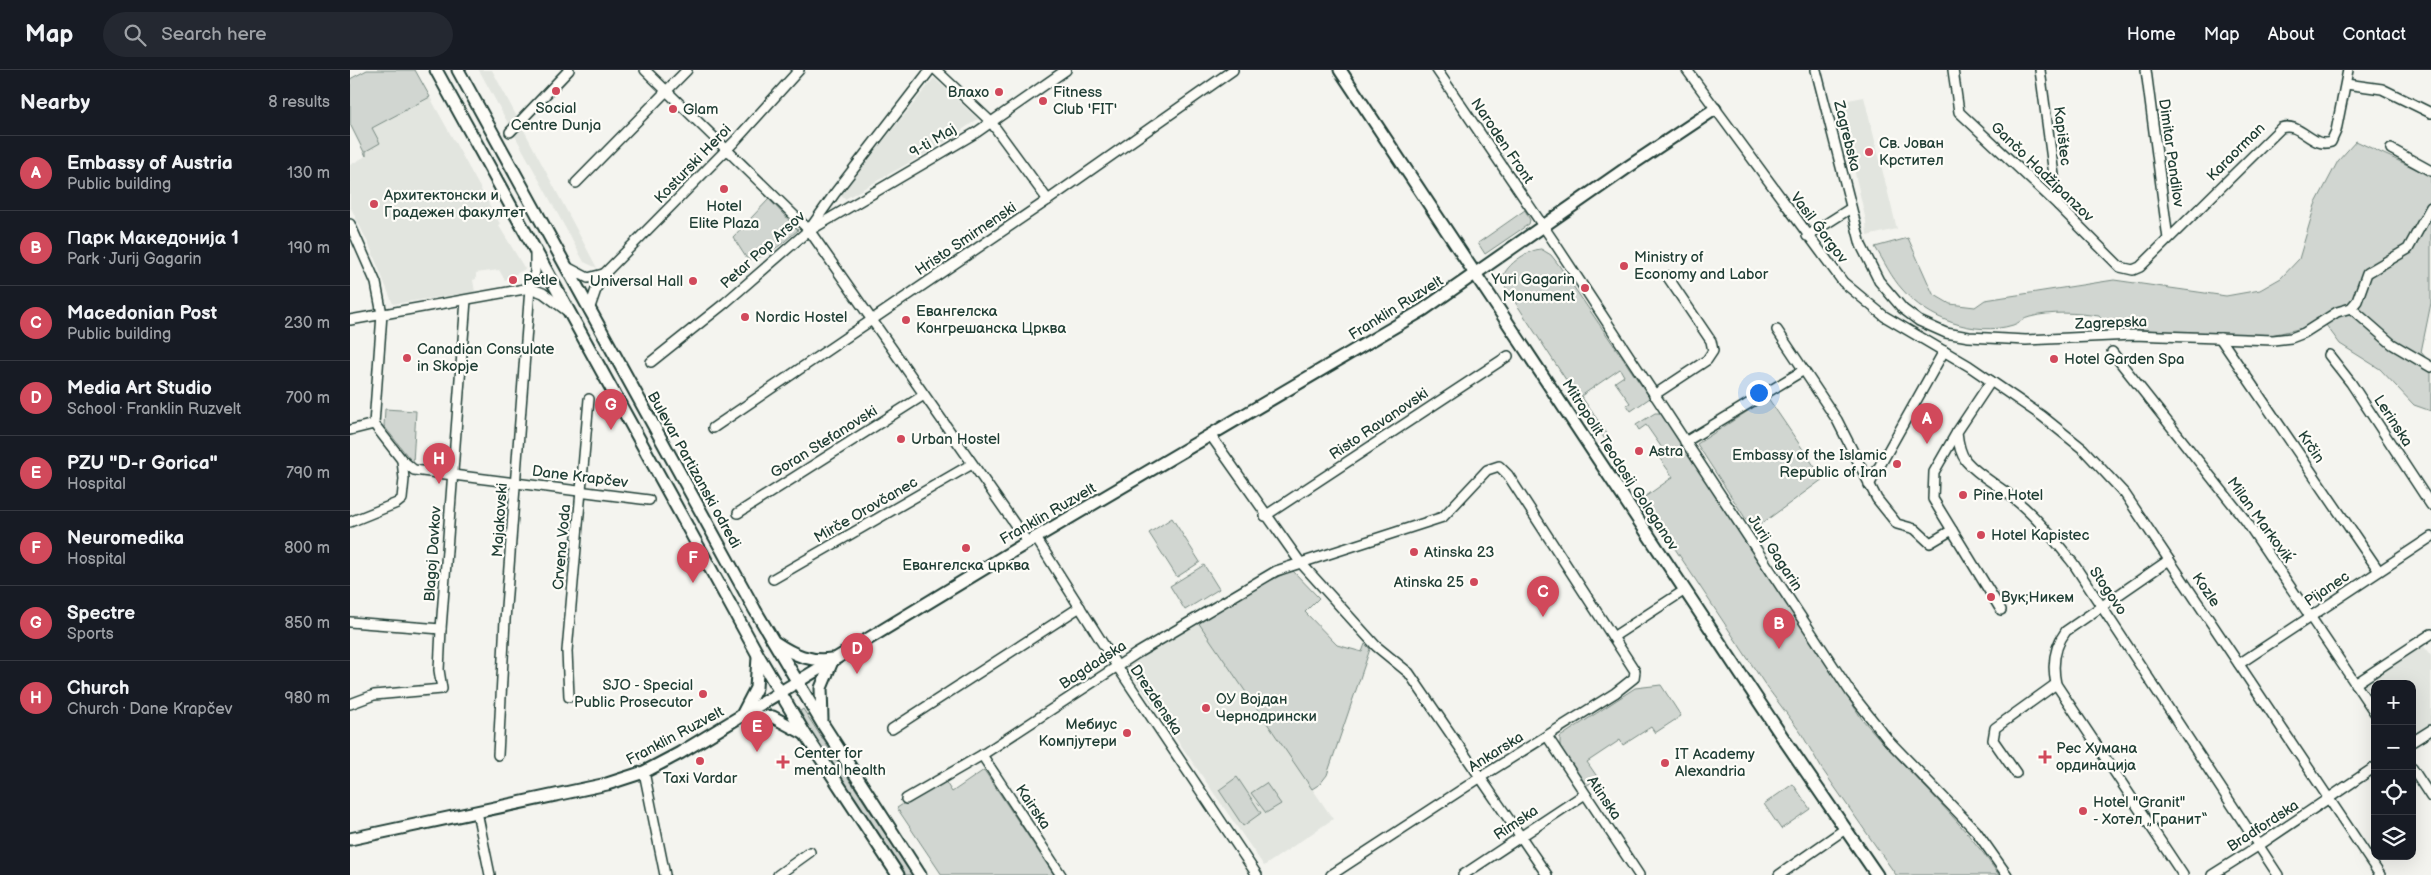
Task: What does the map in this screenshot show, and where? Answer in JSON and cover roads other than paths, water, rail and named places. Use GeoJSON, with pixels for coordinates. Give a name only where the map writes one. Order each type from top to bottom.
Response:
{"type":"FeatureCollection","features":[{"type":"Feature","properties":{"kind":"street"},"geometry":{"type":"LineString","coordinates":[[436,70],[568,313],[758,655],[805,734],[898,875]]}},
{"type":"Feature","properties":{"kind":"street","name":"Bulevar Partizanski odredi"},"geometry":{"type":"LineString","coordinates":[[458,70],[773,641],[822,723],[920,875]]}},
{"type":"Feature","properties":{"kind":"street"},"geometry":{"type":"LineString","coordinates":[[510,132],[570,70]]}},
{"type":"Feature","properties":{"kind":"street","name":"Drezdenska"},"geometry":{"type":"LineString","coordinates":[[645,70],[810,230],[972,464],[1032,541],[1080,608],[1257,875]]}},
{"type":"Feature","properties":{"kind":"street"},"geometry":{"type":"LineString","coordinates":[[576,183],[688,70]]}},
{"type":"Feature","properties":{"kind":"street","name":"Kosturski Heroi"},"geometry":{"type":"LineString","coordinates":[[589,310],[595,287],[603,274],[727,149],[799,70]]}},
{"type":"Feature","properties":{"kind":"street","name":"Petar Pop Arsov"},"geometry":{"type":"LineString","coordinates":[[651,362],[725,303],[810,230],[835,193],[930,70]]}},
{"type":"Feature","properties":{"kind":"street"},"geometry":{"type":"LineString","coordinates":[[936,70],[991,122],[1048,200]]}},
{"type":"Feature","properties":{"kind":"street","name":"9-ti Maj"},"geometry":{"type":"LineString","coordinates":[[810,230],[991,122],[1052,74],[1066,70]]}},
{"type":"Feature","properties":{"kind":"street","name":"Hristo Smirnenski"},"geometry":{"type":"LineString","coordinates":[[713,428],[1048,200],[1233,70]]}},
{"type":"Feature","properties":{"kind":"street","name":"Mitropolit Teodosij Gologanov"},"geometry":{"type":"LineString","coordinates":[[1340,70],[1685,590],[1877,875]]}},
{"type":"Feature","properties":{"kind":"street","name":"Naroden Front"},"geometry":{"type":"LineString","coordinates":[[1437,70],[1544,227]]}},
{"type":"Feature","properties":{"kind":"street","name":"Vasil Ǵorgov"},"geometry":{"type":"LineString","coordinates":[[1687,70],[1807,236],[1843,282],[1864,301],[1902,328],[1965,363]]}},
{"type":"Feature","properties":{"kind":"street","name":"Zagrebska"},"geometry":{"type":"LineString","coordinates":[[1816,70],[1851,208]]}},
{"type":"Feature","properties":{"kind":"street","name":"Gančo Hadžipanzov"},"geometry":{"type":"LineString","coordinates":[[1953,70],[1959,112],[2058,205],[2120,267],[2133,270],[2140,267]]}},
{"type":"Feature","properties":{"kind":"street","name":"Kapištec"},"geometry":{"type":"LineString","coordinates":[[2040,70],[2058,205]]}},
{"type":"Feature","properties":{"kind":"street","name":"Dimitar Pandilov"},"geometry":{"type":"LineString","coordinates":[[2146,70],[2168,239]]}},
{"type":"Feature","properties":{"kind":"street","name":"Karaorman"},"geometry":{"type":"LineString","coordinates":[[2140,267],[2281,128],[2292,126],[2317,141],[2331,142],[2336,131],[2348,70]]}},
{"type":"Feature","properties":{"kind":"street"},"geometry":{"type":"LineString","coordinates":[[2346,84],[2382,89],[2431,113]]}},
{"type":"Feature","properties":{"kind":"street","name":"Franklin Ruzvelt"},"geometry":{"type":"LineString","coordinates":[[350,839],[606,784],[644,772],[680,753],[833,659],[1424,310],[1628,167],[1716,110]]}},
{"type":"Feature","properties":{"kind":"street"},"geometry":{"type":"LineString","coordinates":[[2391,149],[2431,171]]}},
{"type":"Feature","properties":{"kind":"street"},"geometry":{"type":"LineString","coordinates":[[2431,207],[2425,213],[2408,249],[2371,270],[2364,278],[2360,294],[2351,308],[2392,344],[2431,367]]}},
{"type":"Feature","properties":{"kind":"street"},"geometry":{"type":"LineString","coordinates":[[1807,236],[1851,208]]}},
{"type":"Feature","properties":{"kind":"street","name":"Zagrepska"},"geometry":{"type":"LineString","coordinates":[[1851,208],[1867,260],[1890,295],[1902,309],[1919,320],[1946,333],[2026,340],[2133,335],[2260,340],[2291,338],[2304,333],[2337,312],[2351,308]]}},
{"type":"Feature","properties":{"kind":"street"},"geometry":{"type":"LineString","coordinates":[[350,224],[376,283],[382,314],[374,424],[350,430]]}},
{"type":"Feature","properties":{"kind":"street","name":"Jurij Gagarin"},"geometry":{"type":"LineString","coordinates":[[1544,227],[1851,693],[1889,741],[1976,831],[2007,875]]}},
{"type":"Feature","properties":{"kind":"street"},"geometry":{"type":"LineString","coordinates":[[530,288],[535,272],[535,252]]}},
{"type":"Feature","properties":{"kind":"street"},"geometry":{"type":"LineString","coordinates":[[565,267],[588,278],[603,274]]}},
{"type":"Feature","properties":{"kind":"street"},"geometry":{"type":"LineString","coordinates":[[1654,394],[1707,360],[1713,351],[1712,341],[1667,276]]}},
{"type":"Feature","properties":{"kind":"street"},"geometry":{"type":"LineString","coordinates":[[350,320],[530,288],[542,292],[568,313]]}},
{"type":"Feature","properties":{"kind":"street","name":"Majakovski"},"geometry":{"type":"LineString","coordinates":[[498,755],[530,288]]}},
{"type":"Feature","properties":{"kind":"street","name":"Blagoj Davkov"},"geometry":{"type":"LineString","coordinates":[[350,704],[374,695],[442,689],[439,670],[441,629],[466,300]]}},
{"type":"Feature","properties":{"kind":"street"},"geometry":{"type":"LineString","coordinates":[[1777,330],[1837,420],[1869,485],[1897,524],[1915,529],[1930,543],[1952,530]]}},
{"type":"Feature","properties":{"kind":"street","name":"Krčin"},"geometry":{"type":"LineString","coordinates":[[2220,338],[2379,571]]}},
{"type":"Feature","properties":{"kind":"street"},"geometry":{"type":"LineString","coordinates":[[1869,485],[1944,351]]}},
{"type":"Feature","properties":{"kind":"street","name":"Milan Markoviḱ"},"geometry":{"type":"LineString","coordinates":[[2112,352],[2246,522],[2371,707]]}},
{"type":"Feature","properties":{"kind":"street","name":"Lerinska"},"geometry":{"type":"LineString","coordinates":[[2328,355],[2351,383],[2431,505]]}},
{"type":"Feature","properties":{"kind":"street","name":"Risto Ravanovski"},"geometry":{"type":"LineString","coordinates":[[1265,516],[1508,356]]}},
{"type":"Feature","properties":{"kind":"street","name":"Kozle"},"geometry":{"type":"LineString","coordinates":[[1965,363],[2062,432],[2102,467],[2125,494],[2380,875]]}},
{"type":"Feature","properties":{"kind":"street"},"geometry":{"type":"LineString","coordinates":[[1685,442],[1804,370]]}},
{"type":"Feature","properties":{"kind":"street"},"geometry":{"type":"LineString","coordinates":[[1991,381],[1938,464],[1932,483],[1933,499],[2001,610]]}},
{"type":"Feature","properties":{"kind":"street","name":"Goran Stefanovski"},"geometry":{"type":"LineString","coordinates":[[738,513],[924,395]]}},
{"type":"Feature","properties":{"kind":"street","name":"Crvena Voda"},"geometry":{"type":"LineString","coordinates":[[569,697],[567,651],[589,399]]}},
{"type":"Feature","properties":{"kind":"street","name":"Dane Krapčev"},"geometry":{"type":"LineString","coordinates":[[374,424],[402,460],[414,470],[649,500]]}},
{"type":"Feature","properties":{"kind":"street","name":"Stogovo"},"geometry":{"type":"LineString","coordinates":[[1957,432],[1960,448],[1965,459],[1972,467],[2013,497],[2044,526],[2073,563],[2278,875]]}},
{"type":"Feature","properties":{"kind":"street"},"geometry":{"type":"LineString","coordinates":[[1211,436],[1265,516],[1300,562],[1376,646],[1409,673],[1547,875]]}},
{"type":"Feature","properties":{"kind":"street"},"geometry":{"type":"LineString","coordinates":[[350,522],[397,503],[402,498],[404,479],[402,460]]}},
{"type":"Feature","properties":{"kind":"street","name":"Mirče Orovčanec"},"geometry":{"type":"LineString","coordinates":[[773,579],[972,464]]}},
{"type":"Feature","properties":{"kind":"street","name":"Ankarska"},"geometry":{"type":"LineString","coordinates":[[1300,562],[1444,516],[1489,468],[1501,467],[1635,671],[1634,678],[1615,693],[1481,777],[1331,875]]}},
{"type":"Feature","properties":{"kind":"street","name":"Pijanec"},"geometry":{"type":"LineString","coordinates":[[2239,664],[2431,537]]}},
{"type":"Feature","properties":{"kind":"street"},"geometry":{"type":"LineString","coordinates":[[2169,560],[2101,605],[2066,631],[2061,638],[2055,655],[2053,670],[2056,684],[2183,875]]}},
{"type":"Feature","properties":{"kind":"street","name":"Bagdadska"},"geometry":{"type":"LineString","coordinates":[[906,799],[982,755],[1117,666],[1276,571],[1300,562]]}},
{"type":"Feature","properties":{"kind":"street"},"geometry":{"type":"LineString","coordinates":[[1613,637],[1685,590]]}},
{"type":"Feature","properties":{"kind":"street"},"geometry":{"type":"LineString","coordinates":[[892,729],[1080,608]]}},
{"type":"Feature","properties":{"kind":"street"},"geometry":{"type":"LineString","coordinates":[[350,622],[441,629]]}},
{"type":"Feature","properties":{"kind":"street"},"geometry":{"type":"LineString","coordinates":[[2355,684],[2431,634]]}},
{"type":"Feature","properties":{"kind":"street"},"geometry":{"type":"LineString","coordinates":[[773,641],[800,657],[820,661],[833,659]]}},
{"type":"Feature","properties":{"kind":"street"},"geometry":{"type":"LineString","coordinates":[[758,655],[756,688],[741,716],[773,717],[805,734]]}},
{"type":"Feature","properties":{"kind":"street"},"geometry":{"type":"LineString","coordinates":[[822,723],[821,688],[833,659]]}},
{"type":"Feature","properties":{"kind":"street"},"geometry":{"type":"LineString","coordinates":[[2016,773],[1993,740],[1995,728],[2056,684]]}},
{"type":"Feature","properties":{"kind":"street"},"geometry":{"type":"LineString","coordinates":[[2416,739],[2431,730]]}},
{"type":"Feature","properties":{"kind":"street","name":"Atinska"},"geometry":{"type":"LineString","coordinates":[[1547,736],[1639,875]]}},
{"type":"Feature","properties":{"kind":"street","name":"Kairska"},"geometry":{"type":"LineString","coordinates":[[982,755],[1062,875]]}},
{"type":"Feature","properties":{"kind":"street","name":"Bradfordska"},"geometry":{"type":"LineString","coordinates":[[2212,875],[2371,770]]}},
{"type":"Feature","properties":{"kind":"street"},"geometry":{"type":"LineString","coordinates":[[2413,770],[2431,797]]}},
{"type":"Feature","properties":{"kind":"street"},"geometry":{"type":"LineString","coordinates":[[644,772],[665,875]]}},
{"type":"Feature","properties":{"kind":"street","name":"Rimska"},"geometry":{"type":"LineString","coordinates":[[1463,875],[1585,794]]}},
{"type":"Feature","properties":{"kind":"street"},"geometry":{"type":"LineString","coordinates":[[477,812],[490,875]]}},
{"type":"Feature","properties":{"kind":"street"},"geometry":{"type":"LineString","coordinates":[[1779,875],[1845,829]]}},
{"type":"Feature","properties":{"kind":"street"},"geometry":{"type":"LineString","coordinates":[[778,875],[810,852]]}},
{"type":"Feature","properties":{"kind":"place","name":"Social Centre Dunja"},"geometry":{"type":"Point","coordinates":[556,91]}},
{"type":"Feature","properties":{"kind":"place","name":"Влахо"},"geometry":{"type":"Point","coordinates":[999,92]}},
{"type":"Feature","properties":{"kind":"place","name":"Fitness Club 'FIT'"},"geometry":{"type":"Point","coordinates":[1043,101]}},
{"type":"Feature","properties":{"kind":"place","name":"Glam"},"geometry":{"type":"Point","coordinates":[673,109]}},
{"type":"Feature","properties":{"kind":"place","name":"Св. Јован Крстител"},"geometry":{"type":"Point","coordinates":[1869,152]}},
{"type":"Feature","properties":{"kind":"place","name":"Hotel Elite Plaza"},"geometry":{"type":"Point","coordinates":[724,189]}},
{"type":"Feature","properties":{"kind":"place","name":"Архитектонски и Градежен факултет"},"geometry":{"type":"Point","coordinates":[374,204]}},
{"type":"Feature","properties":{"kind":"place","name":"Ministry of Economy and Labor"},"geometry":{"type":"Point","coordinates":[1624,266]}},
{"type":"Feature","properties":{"kind":"place","name":"Petle"},"geometry":{"type":"Point","coordinates":[513,280]}},
{"type":"Feature","properties":{"kind":"place","name":"Universal Hall"},"geometry":{"type":"Point","coordinates":[693,281]}},
{"type":"Feature","properties":{"kind":"place","name":"Yuri Gagarin Monument"},"geometry":{"type":"Point","coordinates":[1585,288]}},
{"type":"Feature","properties":{"kind":"place","name":"Nordic Hostel"},"geometry":{"type":"Point","coordinates":[745,317]}},
{"type":"Feature","properties":{"kind":"place","name":"Евангелска Конгрешанска Црква"},"geometry":{"type":"Point","coordinates":[906,320]}},
{"type":"Feature","properties":{"kind":"place","name":"Canadian Consulate in Skopje"},"geometry":{"type":"Point","coordinates":[407,358]}},
{"type":"Feature","properties":{"kind":"place","name":"Hotel Garden Spa"},"geometry":{"type":"Point","coordinates":[2054,359]}},
{"type":"Feature","properties":{"kind":"place","name":"Spectre"},"geometry":{"type":"Point","coordinates":[611,430]}},
{"type":"Feature","properties":{"kind":"place","name":"Urban Hostel"},"geometry":{"type":"Point","coordinates":[901,439]}},
{"type":"Feature","properties":{"kind":"place","name":"Embassy of Austria"},"geometry":{"type":"Point","coordinates":[1927,444]}},
{"type":"Feature","properties":{"kind":"place","name":"Astra"},"geometry":{"type":"Point","coordinates":[1639,451]}},
{"type":"Feature","properties":{"kind":"place","name":"Embassy of the Islamic Republic of Iran"},"geometry":{"type":"Point","coordinates":[1897,464]}},
{"type":"Feature","properties":{"kind":"place","name":"Church"},"geometry":{"type":"Point","coordinates":[439,484]}},
{"type":"Feature","properties":{"kind":"place","name":"Pine Hotel"},"geometry":{"type":"Point","coordinates":[1963,495]}},
{"type":"Feature","properties":{"kind":"place","name":"Hotel Kapistec"},"geometry":{"type":"Point","coordinates":[1981,535]}},
{"type":"Feature","properties":{"kind":"place","name":"Евангелска црква"},"geometry":{"type":"Point","coordinates":[966,548]}},
{"type":"Feature","properties":{"kind":"place","name":"Atinska 23"},"geometry":{"type":"Point","coordinates":[1414,552]}},
{"type":"Feature","properties":{"kind":"place","name":"Atinska 25"},"geometry":{"type":"Point","coordinates":[1474,582]}},
{"type":"Feature","properties":{"kind":"place","name":"Neuromedika"},"geometry":{"type":"Point","coordinates":[693,583]}},
{"type":"Feature","properties":{"kind":"place","name":"Вук;Никем"},"geometry":{"type":"Point","coordinates":[1991,597]}},
{"type":"Feature","properties":{"kind":"place","name":"Macedonian Post"},"geometry":{"type":"Point","coordinates":[1543,617]}},
{"type":"Feature","properties":{"kind":"place","name":"Парк Македонија 1"},"geometry":{"type":"Point","coordinates":[1779,649]}},
{"type":"Feature","properties":{"kind":"place","name":"Media Art Studio"},"geometry":{"type":"Point","coordinates":[857,674]}},
{"type":"Feature","properties":{"kind":"place","name":"SJO - Special Public Prosecutor"},"geometry":{"type":"Point","coordinates":[703,694]}},
{"type":"Feature","properties":{"kind":"place","name":"ОУ Војдан Чернодрински"},"geometry":{"type":"Point","coordinates":[1206,708]}},
{"type":"Feature","properties":{"kind":"place","name":"Мебиус Компјутери"},"geometry":{"type":"Point","coordinates":[1127,733]}},
{"type":"Feature","properties":{"kind":"place","name":"PZU \"D-r Gorica\""},"geometry":{"type":"Point","coordinates":[757,752]}},
{"type":"Feature","properties":{"kind":"place","name":"Рес Хумана ординација"},"geometry":{"type":"Point","coordinates":[2045,757]}},
{"type":"Feature","properties":{"kind":"place","name":"Taxi Vardar"},"geometry":{"type":"Point","coordinates":[700,761]}},
{"type":"Feature","properties":{"kind":"place","name":"Center for mental health"},"geometry":{"type":"Point","coordinates":[783,762]}},
{"type":"Feature","properties":{"kind":"place","name":"IT Academy Alexandria"},"geometry":{"type":"Point","coordinates":[1665,763]}},
{"type":"Feature","properties":{"kind":"place","name":"Hotel \"Granit\" - Хотел „Гранит“"},"geometry":{"type":"Point","coordinates":[2083,811]}}]}
